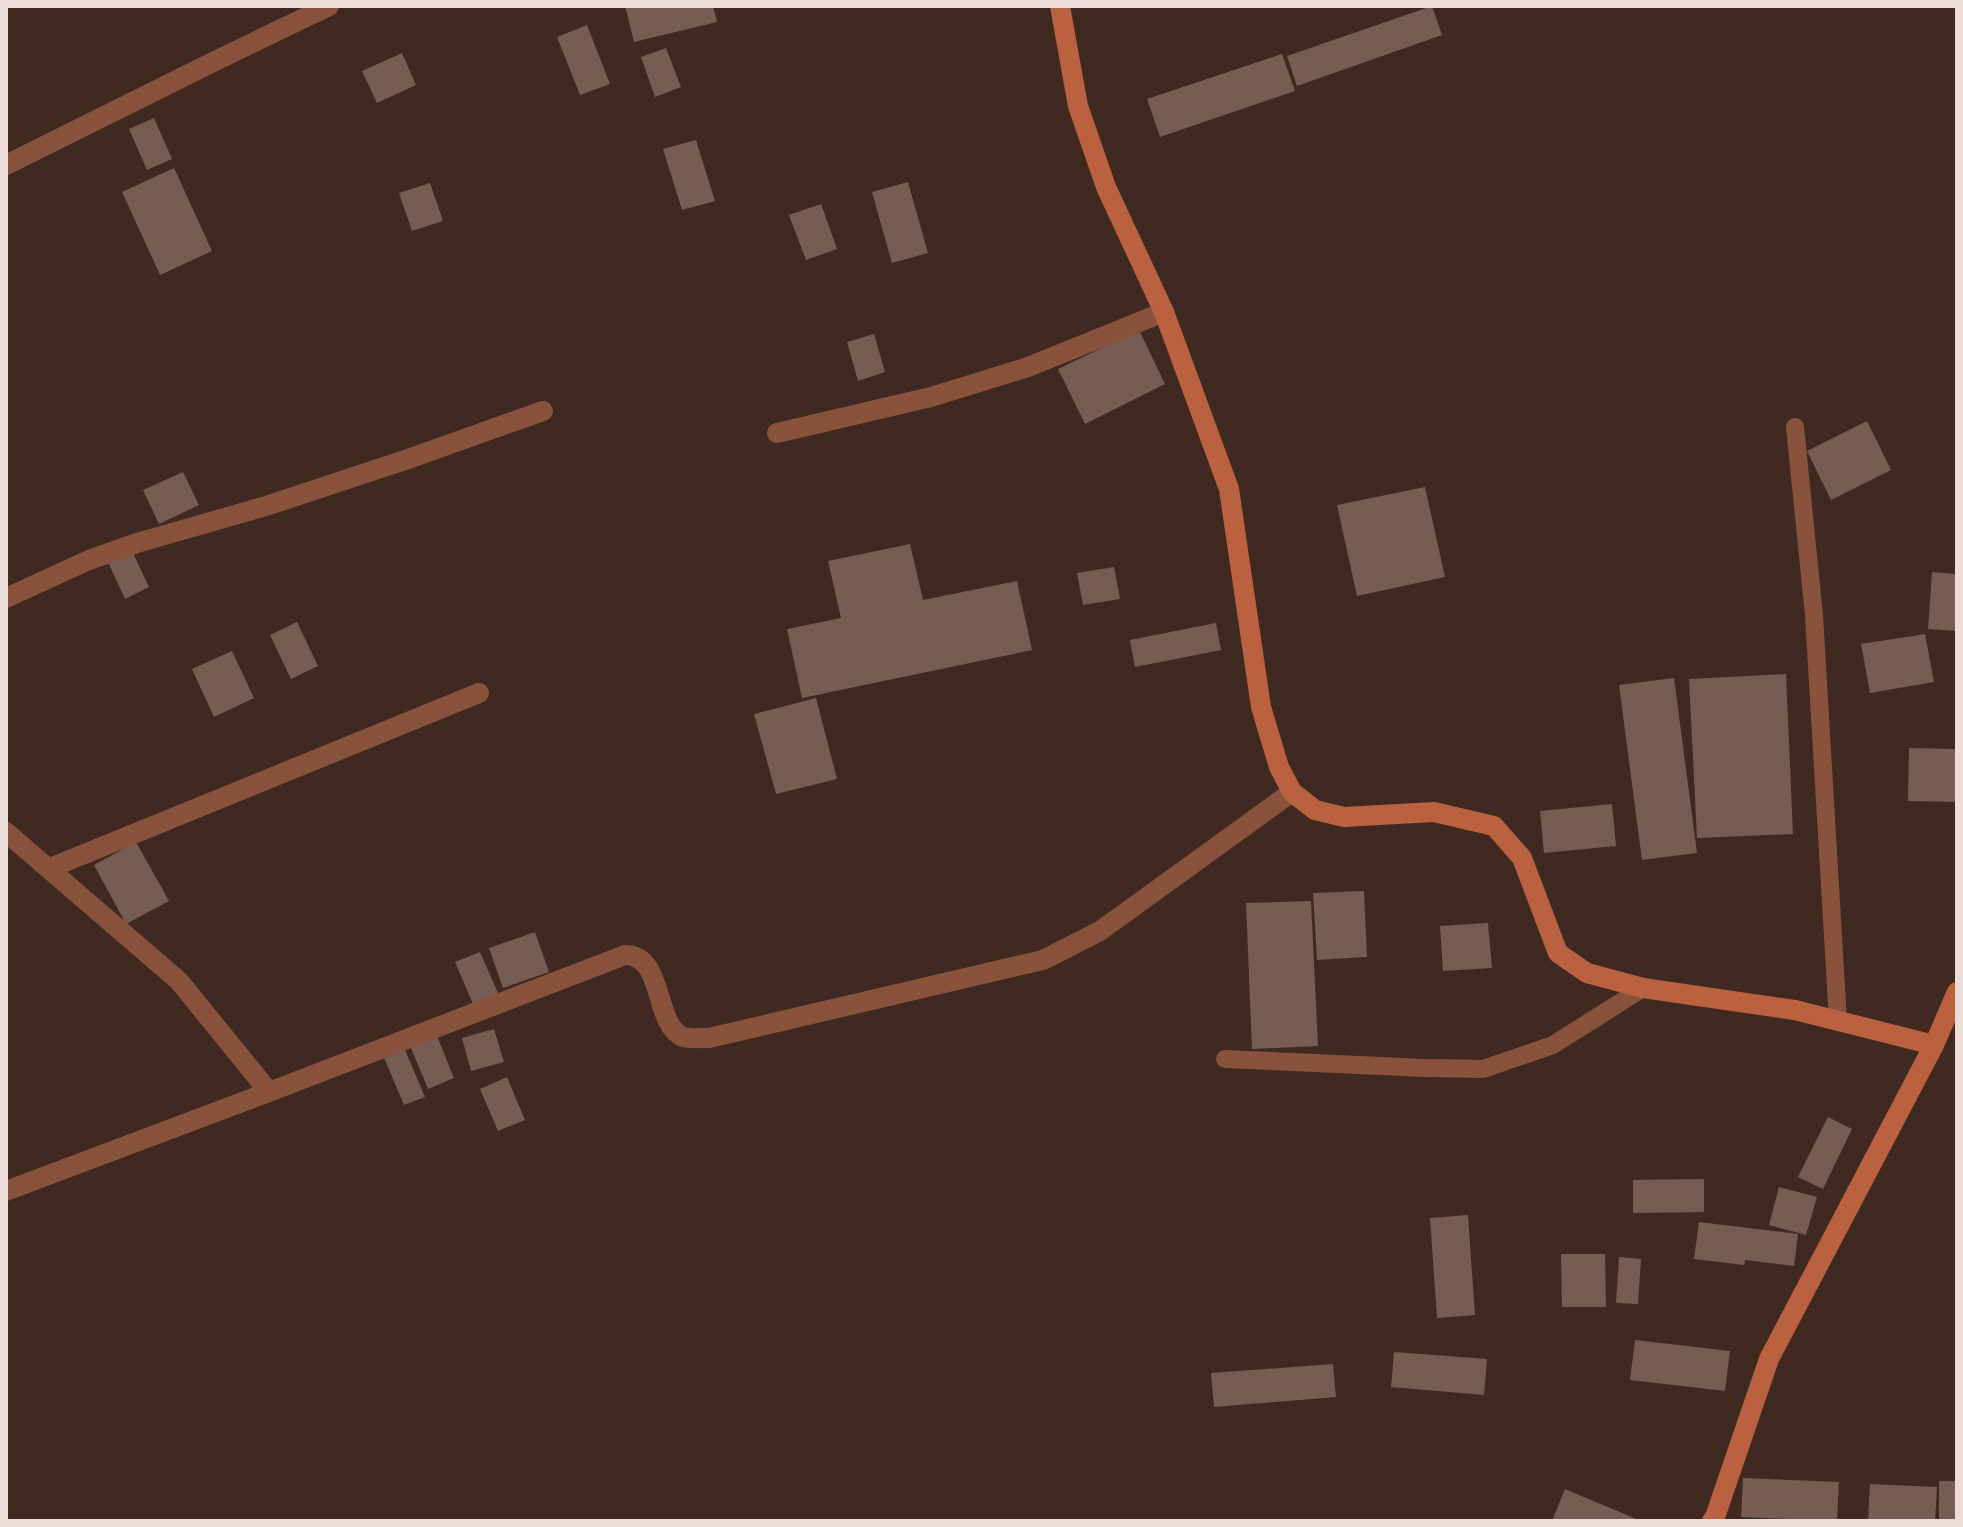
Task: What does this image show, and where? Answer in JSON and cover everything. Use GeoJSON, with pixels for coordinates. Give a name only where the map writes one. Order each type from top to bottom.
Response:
{"type":"FeatureCollection","features":[{"type":"Feature","properties":{"kind":"street"},"geometry":{"type":"LineString","coordinates":[[6,165],[329,6]]}},
{"type":"Feature","properties":{"kind":"street"},"geometry":{"type":"LineString","coordinates":[[1060,6],[1078,106],[1106,187],[1164,312],[1229,489],[1261,707],[1279,767],[1292,792],[1315,810],[1344,817],[1434,812],[1494,826],[1522,858],[1558,953],[1587,973],[1643,988],[1795,1010],[1934,1045]]}},
{"type":"Feature","properties":{"kind":"street"},"geometry":{"type":"LineString","coordinates":[[777,433],[931,397],[1028,367],[1164,312]]}},
{"type":"Feature","properties":{"kind":"street"},"geometry":{"type":"LineString","coordinates":[[6,598],[89,560],[137,543],[266,506],[543,411]]}},
{"type":"Feature","properties":{"kind":"street"},"geometry":{"type":"LineString","coordinates":[[50,868],[479,693]]}},
{"type":"Feature","properties":{"kind":"street"},"geometry":{"type":"LineString","coordinates":[[6,1191],[625,955],[642,959],[672,1027],[684,1037],[709,1038],[1043,960],[1100,931],[1292,792]]}},
{"type":"Feature","properties":{"kind":"street"},"geometry":{"type":"LineString","coordinates":[[6,832],[179,981],[269,1092]]}},
{"type":"Feature","properties":{"kind":"street"},"geometry":{"type":"LineString","coordinates":[[1712,1521],[1769,1359],[1934,1045],[1957,992]]}},
{"type":"Feature","properties":{"kind":"lane"},"geometry":{"type":"LineString","coordinates":[[1795,427],[1814,615],[1838,1021]]}},
{"type":"Feature","properties":{"kind":"lane"},"geometry":{"type":"LineString","coordinates":[[1225,1059],[1483,1069],[1553,1045],[1643,988]]}},
{"type":"Feature","properties":{"kind":"building"},"geometry":{"type":"Polygon","coordinates":[[[625,6],[713,6],[717,22],[634,42],[625,6]]]}},
{"type":"Feature","properties":{"kind":"building"},"geometry":{"type":"Polygon","coordinates":[[[1432,6],[1442,35],[1297,86],[1287,56],[1432,6]]]}},
{"type":"Feature","properties":{"kind":"building"},"geometry":{"type":"Polygon","coordinates":[[[587,25],[610,84],[580,95],[557,37],[587,25]]]}},
{"type":"Feature","properties":{"kind":"building"},"geometry":{"type":"Polygon","coordinates":[[[666,48],[681,87],[655,97],[641,57],[666,48]]]}},
{"type":"Feature","properties":{"kind":"building"},"geometry":{"type":"Polygon","coordinates":[[[402,53],[416,85],[377,103],[362,71],[402,53]]]}},
{"type":"Feature","properties":{"kind":"building"},"geometry":{"type":"Polygon","coordinates":[[[1282,54],[1295,91],[1160,137],[1147,99],[1282,54]]]}},
{"type":"Feature","properties":{"kind":"building"},"geometry":{"type":"Polygon","coordinates":[[[154,118],[172,159],[147,170],[129,129],[154,118]]]}},
{"type":"Feature","properties":{"kind":"building"},"geometry":{"type":"Polygon","coordinates":[[[696,140],[715,201],[682,210],[663,149],[696,140]]]}},
{"type":"Feature","properties":{"kind":"building"},"geometry":{"type":"Polygon","coordinates":[[[174,168],[212,251],[160,275],[122,192],[174,168]]]}},
{"type":"Feature","properties":{"kind":"building"},"geometry":{"type":"Polygon","coordinates":[[[908,182],[928,253],[892,263],[872,192],[908,182]]]}},
{"type":"Feature","properties":{"kind":"building"},"geometry":{"type":"Polygon","coordinates":[[[430,183],[443,221],[412,231],[399,193],[430,183]]]}},
{"type":"Feature","properties":{"kind":"building"},"geometry":{"type":"Polygon","coordinates":[[[821,204],[837,249],[806,260],[789,215],[821,204]]]}},
{"type":"Feature","properties":{"kind":"building"},"geometry":{"type":"Polygon","coordinates":[[[1139,330],[1165,384],[1085,424],[1058,369],[1139,330]]]}},
{"type":"Feature","properties":{"kind":"building"},"geometry":{"type":"Polygon","coordinates":[[[874,334],[885,372],[858,381],[847,342],[874,334]]]}},
{"type":"Feature","properties":{"kind":"building"},"geometry":{"type":"Polygon","coordinates":[[[1867,421],[1891,470],[1831,500],[1807,451],[1867,421]]]}},
{"type":"Feature","properties":{"kind":"building"},"geometry":{"type":"Polygon","coordinates":[[[183,472],[199,505],[159,524],[143,490],[183,472]]]}},
{"type":"Feature","properties":{"kind":"building"},"geometry":{"type":"Polygon","coordinates":[[[1425,487],[1445,577],[1357,596],[1337,505],[1425,487]]]}},
{"type":"Feature","properties":{"kind":"building"},"geometry":{"type":"Polygon","coordinates":[[[910,544],[923,600],[1017,581],[1032,650],[802,698],[787,629],[841,618],[828,561],[910,544]]]}},
{"type":"Feature","properties":{"kind":"building"},"geometry":{"type":"Polygon","coordinates":[[[131,549],[149,587],[125,599],[107,560],[131,549]]]}},
{"type":"Feature","properties":{"kind":"building"},"geometry":{"type":"Polygon","coordinates":[[[1114,567],[1120,599],[1083,605],[1077,573],[1114,567]]]}},
{"type":"Feature","properties":{"kind":"building"},"geometry":{"type":"Polygon","coordinates":[[[1932,572],[1957,574],[1957,631],[1928,629],[1932,572]]]}},
{"type":"Feature","properties":{"kind":"building"},"geometry":{"type":"Polygon","coordinates":[[[297,622],[318,666],[291,679],[270,635],[297,622]]]}},
{"type":"Feature","properties":{"kind":"building"},"geometry":{"type":"Polygon","coordinates":[[[1216,623],[1221,650],[1135,667],[1130,640],[1216,623]]]}},
{"type":"Feature","properties":{"kind":"building"},"geometry":{"type":"Polygon","coordinates":[[[1925,634],[1934,682],[1870,693],[1861,644],[1925,634]]]}},
{"type":"Feature","properties":{"kind":"building"},"geometry":{"type":"Polygon","coordinates":[[[232,651],[254,698],[214,717],[192,669],[232,651]]]}},
{"type":"Feature","properties":{"kind":"building"},"geometry":{"type":"Polygon","coordinates":[[[1786,674],[1793,834],[1697,838],[1689,679],[1786,674]]]}},
{"type":"Feature","properties":{"kind":"building"},"geometry":{"type":"Polygon","coordinates":[[[1674,678],[1697,853],[1642,860],[1619,685],[1674,678]]]}},
{"type":"Feature","properties":{"kind":"building"},"geometry":{"type":"Polygon","coordinates":[[[816,698],[837,779],[776,794],[754,714],[816,698]]]}},
{"type":"Feature","properties":{"kind":"building"},"geometry":{"type":"Polygon","coordinates":[[[1909,748],[1957,749],[1957,802],[1908,801],[1909,748]]]}},
{"type":"Feature","properties":{"kind":"building"},"geometry":{"type":"Polygon","coordinates":[[[1612,804],[1616,846],[1544,853],[1540,811],[1612,804]]]}},
{"type":"Feature","properties":{"kind":"building"},"geometry":{"type":"Polygon","coordinates":[[[136,842],[169,901],[126,924],[94,865],[136,842]]]}},
{"type":"Feature","properties":{"kind":"building"},"geometry":{"type":"Polygon","coordinates":[[[1364,891],[1367,957],[1317,960],[1313,893],[1364,891]]]}},
{"type":"Feature","properties":{"kind":"building"},"geometry":{"type":"Polygon","coordinates":[[[1311,901],[1318,1046],[1252,1049],[1246,903],[1311,901]]]}},
{"type":"Feature","properties":{"kind":"building"},"geometry":{"type":"Polygon","coordinates":[[[1488,923],[1492,968],[1443,971],[1440,926],[1488,923]]]}},
{"type":"Feature","properties":{"kind":"building"},"geometry":{"type":"Polygon","coordinates":[[[535,932],[549,972],[503,988],[489,948],[535,932]]]}},
{"type":"Feature","properties":{"kind":"building"},"geometry":{"type":"Polygon","coordinates":[[[480,952],[498,993],[473,1004],[455,962],[480,952]]]}},
{"type":"Feature","properties":{"kind":"building"},"geometry":{"type":"Polygon","coordinates":[[[494,1029],[504,1062],[471,1071],[462,1038],[494,1029]]]}},
{"type":"Feature","properties":{"kind":"building"},"geometry":{"type":"Polygon","coordinates":[[[435,1031],[454,1078],[428,1089],[408,1041],[435,1031]]]}},
{"type":"Feature","properties":{"kind":"building"},"geometry":{"type":"Polygon","coordinates":[[[403,1045],[425,1097],[404,1105],[382,1053],[403,1045]]]}},
{"type":"Feature","properties":{"kind":"building"},"geometry":{"type":"Polygon","coordinates":[[[507,1077],[525,1120],[498,1131],[480,1089],[507,1077]]]}},
{"type":"Feature","properties":{"kind":"building"},"geometry":{"type":"Polygon","coordinates":[[[1828,1117],[1852,1129],[1823,1189],[1798,1177],[1828,1117]]]}},
{"type":"Feature","properties":{"kind":"building"},"geometry":{"type":"Polygon","coordinates":[[[1704,1179],[1704,1212],[1633,1213],[1633,1180],[1704,1179]]]}},
{"type":"Feature","properties":{"kind":"building"},"geometry":{"type":"Polygon","coordinates":[[[1779,1187],[1817,1197],[1806,1235],[1769,1225],[1779,1187]]]}},
{"type":"Feature","properties":{"kind":"building"},"geometry":{"type":"Polygon","coordinates":[[[1468,1215],[1475,1315],[1437,1318],[1430,1218],[1468,1215]]]}},
{"type":"Feature","properties":{"kind":"building"},"geometry":{"type":"Polygon","coordinates":[[[1699,1222],[1798,1234],[1794,1266],[1745,1260],[1744,1265],[1694,1259],[1699,1222]]]}},
{"type":"Feature","properties":{"kind":"building"},"geometry":{"type":"Polygon","coordinates":[[[1561,1254],[1605,1254],[1606,1307],[1562,1307],[1561,1254]]]}},
{"type":"Feature","properties":{"kind":"building"},"geometry":{"type":"Polygon","coordinates":[[[1619,1257],[1641,1259],[1638,1304],[1616,1303],[1619,1257]]]}},
{"type":"Feature","properties":{"kind":"building"},"geometry":{"type":"Polygon","coordinates":[[[1635,1340],[1730,1351],[1725,1391],[1630,1380],[1635,1340]]]}},
{"type":"Feature","properties":{"kind":"building"},"geometry":{"type":"Polygon","coordinates":[[[1394,1352],[1487,1359],[1484,1395],[1391,1387],[1394,1352]]]}},
{"type":"Feature","properties":{"kind":"building"},"geometry":{"type":"Polygon","coordinates":[[[1333,1364],[1336,1397],[1214,1407],[1211,1373],[1333,1364]]]}},
{"type":"Feature","properties":{"kind":"building"},"geometry":{"type":"Polygon","coordinates":[[[1743,1478],[1839,1482],[1837,1521],[1741,1517],[1743,1478]]]}},
{"type":"Feature","properties":{"kind":"building"},"geometry":{"type":"Polygon","coordinates":[[[1939,1481],[1957,1481],[1957,1521],[1939,1521],[1939,1481]]]}},
{"type":"Feature","properties":{"kind":"building"},"geometry":{"type":"Polygon","coordinates":[[[1870,1484],[1937,1487],[1935,1521],[1868,1521],[1870,1484]]]}},
{"type":"Feature","properties":{"kind":"building"},"geometry":{"type":"Polygon","coordinates":[[[1565,1489],[1641,1521],[1552,1521],[1565,1489]]]}}]}
